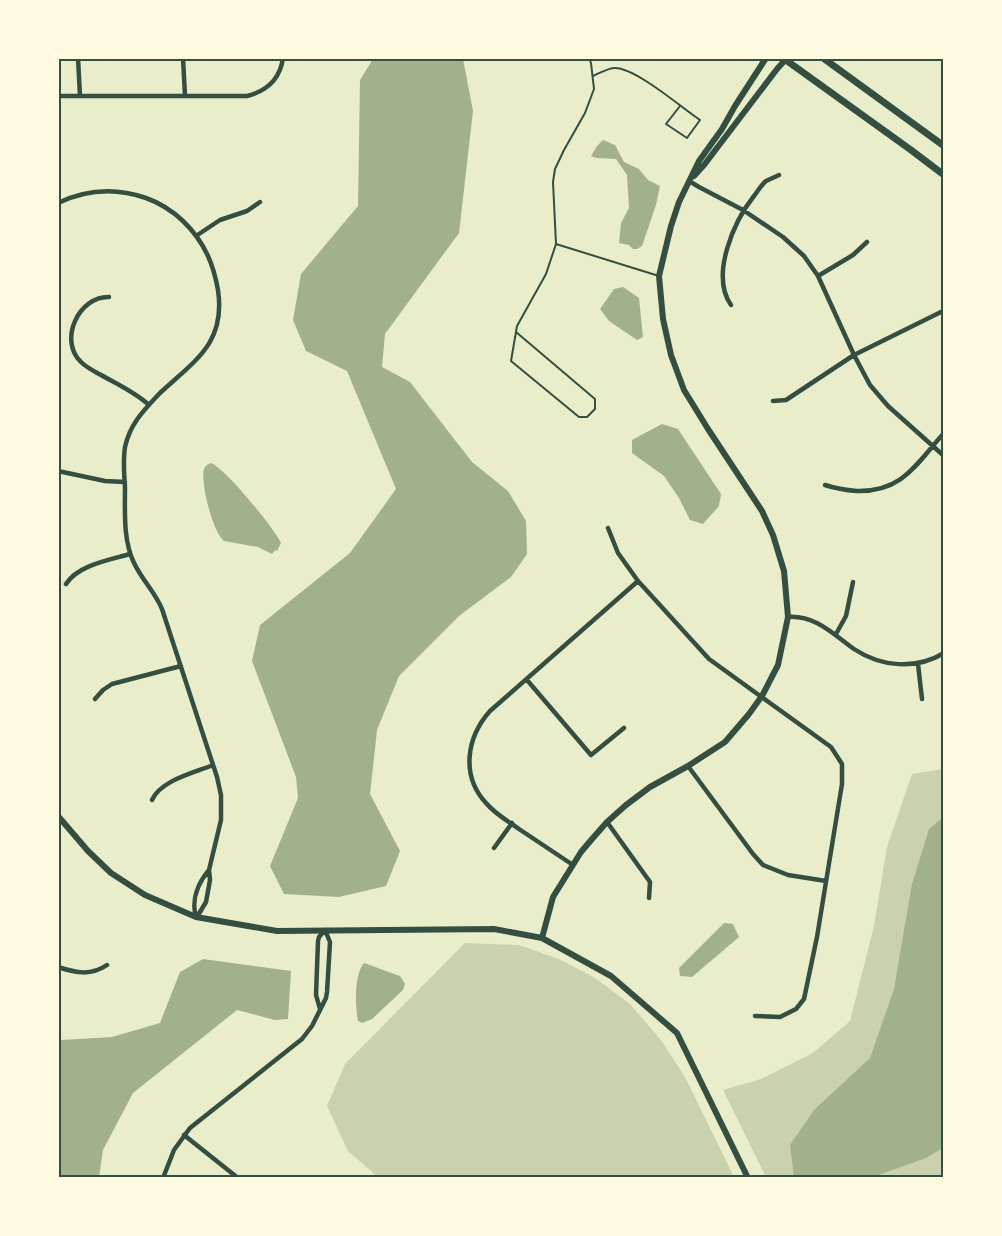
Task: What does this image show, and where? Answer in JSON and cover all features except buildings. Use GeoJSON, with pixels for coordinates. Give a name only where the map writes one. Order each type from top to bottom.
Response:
{"type":"FeatureCollection","features":[{"type":"Feature","properties":{"kind":"main road"},"geometry":{"type":"LineString","coordinates":[[823,58],[944,146]]}},
{"type":"Feature","properties":{"kind":"main road"},"geometry":{"type":"LineString","coordinates":[[785,59],[944,176]]}},
{"type":"Feature","properties":{"kind":"street"},"geometry":{"type":"LineString","coordinates":[[78,58],[80,96]]}},
{"type":"Feature","properties":{"kind":"street"},"geometry":{"type":"LineString","coordinates":[[183,58],[185,96]]}},
{"type":"Feature","properties":{"kind":"street"},"geometry":{"type":"LineString","coordinates":[[58,96],[247,96],[263,90],[274,80],[279,73],[283,58]]}},
{"type":"Feature","properties":{"kind":"street"},"geometry":{"type":"LineString","coordinates":[[542,938],[553,897],[581,852],[607,822],[626,805],[650,787],[725,742],[762,696],[778,665],[788,617],[784,571],[773,535],[762,511],[684,390],[671,355],[663,319],[659,276],[679,202],[699,161],[722,129],[765,58]]}},
{"type":"Feature","properties":{"kind":"street"},"geometry":{"type":"LineString","coordinates":[[690,181],[785,59]]}},
{"type":"Feature","properties":{"kind":"street"},"geometry":{"type":"LineString","coordinates":[[731,305],[724,292],[724,267],[728,245],[743,210],[765,182],[778,175]]}},
{"type":"Feature","properties":{"kind":"street"},"geometry":{"type":"LineString","coordinates":[[690,181],[743,210],[783,237],[804,256],[819,276],[854,356],[870,385],[888,406],[944,456]]}},
{"type":"Feature","properties":{"kind":"street"},"geometry":{"type":"LineString","coordinates":[[58,203],[92,192],[119,191],[152,200],[180,218],[196,236],[209,258],[217,285],[220,315],[213,339],[202,353],[138,416],[128,435],[124,454],[126,532],[130,554],[135,566],[160,603],[220,785],[222,812],[209,870],[210,880],[206,902],[196,917]]}},
{"type":"Feature","properties":{"kind":"street"},"geometry":{"type":"LineString","coordinates":[[196,236],[214,223],[247,211],[260,201]]}},
{"type":"Feature","properties":{"kind":"street"},"geometry":{"type":"LineString","coordinates":[[819,276],[853,255],[867,242]]}},
{"type":"Feature","properties":{"kind":"street"},"geometry":{"type":"LineString","coordinates":[[110,297],[93,300],[80,313],[71,338],[74,351],[87,367],[137,394],[149,405]]}},
{"type":"Feature","properties":{"kind":"street"},"geometry":{"type":"LineString","coordinates":[[773,401],[786,400],[854,356],[941,312]]}},
{"type":"Feature","properties":{"kind":"street"},"geometry":{"type":"LineString","coordinates":[[825,485],[839,490],[873,491],[895,484],[910,472],[944,433]]}},
{"type":"Feature","properties":{"kind":"street"},"geometry":{"type":"LineString","coordinates":[[58,471],[105,481],[125,482]]}},
{"type":"Feature","properties":{"kind":"street"},"geometry":{"type":"LineString","coordinates":[[609,528],[618,553],[638,581],[710,659],[831,747],[842,764],[842,784],[817,937],[804,999],[796,1009],[780,1017],[755,1016]]}},
{"type":"Feature","properties":{"kind":"street"},"geometry":{"type":"LineString","coordinates":[[66,584],[74,574],[83,569],[130,554]]}},
{"type":"Feature","properties":{"kind":"street"},"geometry":{"type":"LineString","coordinates":[[573,866],[486,803],[478,793],[470,773],[468,759],[472,740],[482,720],[490,711],[638,581]]}},
{"type":"Feature","properties":{"kind":"street"},"geometry":{"type":"LineString","coordinates":[[836,634],[846,616],[854,582]]}},
{"type":"Feature","properties":{"kind":"street"},"geometry":{"type":"LineString","coordinates":[[788,617],[799,616],[817,622],[867,656],[896,664],[918,664],[944,653]]}},
{"type":"Feature","properties":{"kind":"street"},"geometry":{"type":"LineString","coordinates":[[918,664],[922,699]]}},
{"type":"Feature","properties":{"kind":"street"},"geometry":{"type":"LineString","coordinates":[[95,699],[112,684],[181,666]]}},
{"type":"Feature","properties":{"kind":"street"},"geometry":{"type":"LineString","coordinates":[[527,680],[591,755],[624,728]]}},
{"type":"Feature","properties":{"kind":"street"},"geometry":{"type":"LineString","coordinates":[[152,800],[166,784],[213,765]]}},
{"type":"Feature","properties":{"kind":"street"},"geometry":{"type":"LineString","coordinates":[[688,766],[763,865],[788,875],[826,881]]}},
{"type":"Feature","properties":{"kind":"street"},"geometry":{"type":"LineString","coordinates":[[58,816],[88,851],[111,873],[145,895],[196,917],[277,931],[494,929],[542,938],[612,976],[677,1033],[748,1178]]}},
{"type":"Feature","properties":{"kind":"street"},"geometry":{"type":"LineString","coordinates":[[607,822],[650,882],[649,898]]}},
{"type":"Feature","properties":{"kind":"street"},"geometry":{"type":"LineString","coordinates":[[494,848],[512,823]]}},
{"type":"Feature","properties":{"kind":"street"},"geometry":{"type":"LineString","coordinates":[[196,917],[194,902],[200,883],[209,870]]}},
{"type":"Feature","properties":{"kind":"street"},"geometry":{"type":"LineString","coordinates":[[320,1010],[316,994],[318,941],[325,930]]}},
{"type":"Feature","properties":{"kind":"street"},"geometry":{"type":"LineString","coordinates":[[163,1178],[174,1150],[196,1122],[297,1044],[312,1026],[327,993],[330,942],[325,930]]}},
{"type":"Feature","properties":{"kind":"street"},"geometry":{"type":"LineString","coordinates":[[58,967],[90,973],[107,965]]}},
{"type":"Feature","properties":{"kind":"street"},"geometry":{"type":"LineString","coordinates":[[184,1135],[238,1178]]}},
{"type":"Feature","properties":{"kind":"lane"},"geometry":{"type":"LineString","coordinates":[[516,332],[595,399],[595,409],[588,417],[579,417],[511,361],[517,326],[546,274],[556,244],[553,182],[555,169],[585,113],[594,89],[591,63],[588,58]]}},
{"type":"Feature","properties":{"kind":"lane"},"geometry":{"type":"LineString","coordinates":[[593,76],[615,68],[623,69],[644,80],[700,120],[687,138],[666,124],[680,106]]}},
{"type":"Feature","properties":{"kind":"lane"},"geometry":{"type":"LineString","coordinates":[[556,244],[659,276]]}},
{"type":"Feature","properties":{"kind":"shaded area"},"geometry":{"type":"Polygon","coordinates":[[[373,59],[463,59],[473,111],[459,233],[385,334],[382,367],[410,382],[472,462],[508,491],[526,521],[527,554],[511,577],[459,616],[399,676],[377,730],[370,794],[400,851],[386,886],[339,897],[284,894],[270,866],[298,798],[296,777],[252,661],[260,625],[350,553],[396,489],[347,371],[306,351],[293,320],[301,274],[358,206],[360,80],[373,59]]]}},
{"type":"Feature","properties":{"kind":"shaded area"},"geometry":{"type":"Polygon","coordinates":[[[603,140],[615,145],[624,162],[639,169],[648,180],[660,186],[642,246],[637,249],[619,243],[621,223],[629,208],[627,175],[616,159],[591,156],[603,140]]]}},
{"type":"Feature","properties":{"kind":"shaded area"},"geometry":{"type":"Polygon","coordinates":[[[623,287],[639,298],[643,337],[637,340],[609,321],[600,309],[614,289],[623,287]]]}},
{"type":"Feature","properties":{"kind":"shaded area"},"geometry":{"type":"Polygon","coordinates":[[[662,424],[678,429],[721,494],[719,506],[703,524],[690,520],[664,476],[632,453],[632,440],[662,424]]]}},
{"type":"Feature","properties":{"kind":"shaded area"},"geometry":{"type":"Polygon","coordinates":[[[211,463],[238,487],[269,525],[281,543],[277,551],[275,550],[272,554],[258,547],[224,541],[220,536],[208,507],[204,485],[204,469],[211,463]]]}},
{"type":"Feature","properties":{"kind":"shaded area"},"geometry":{"type":"Polygon","coordinates":[[[943,769],[943,1177],[766,1177],[723,1090],[761,1079],[813,1053],[850,1021],[874,926],[887,847],[912,774],[943,769]]]}},
{"type":"Feature","properties":{"kind":"shaded area"},"geometry":{"type":"Polygon","coordinates":[[[943,817],[943,1148],[926,1158],[873,1177],[794,1177],[790,1145],[814,1110],[870,1058],[894,989],[912,884],[929,829],[943,817]]]}},
{"type":"Feature","properties":{"kind":"shaded area"},"geometry":{"type":"Polygon","coordinates":[[[724,923],[733,924],[739,937],[692,977],[680,976],[679,968],[724,923]]]}},
{"type":"Feature","properties":{"kind":"shaded area"},"geometry":{"type":"Polygon","coordinates":[[[465,943],[519,945],[559,959],[595,978],[630,1004],[661,1040],[685,1077],[734,1177],[378,1177],[348,1151],[327,1106],[345,1064],[465,943]]]}},
{"type":"Feature","properties":{"kind":"shaded area"},"geometry":{"type":"Polygon","coordinates":[[[203,959],[291,971],[288,1019],[275,1020],[237,1010],[133,1093],[103,1150],[99,1177],[59,1177],[59,1039],[112,1037],[160,1023],[180,972],[203,959]]]}},
{"type":"Feature","properties":{"kind":"shaded area"},"geometry":{"type":"Polygon","coordinates":[[[364,963],[400,976],[405,984],[403,990],[372,1019],[362,1023],[358,1021],[356,990],[358,975],[364,963]]]}}]}
